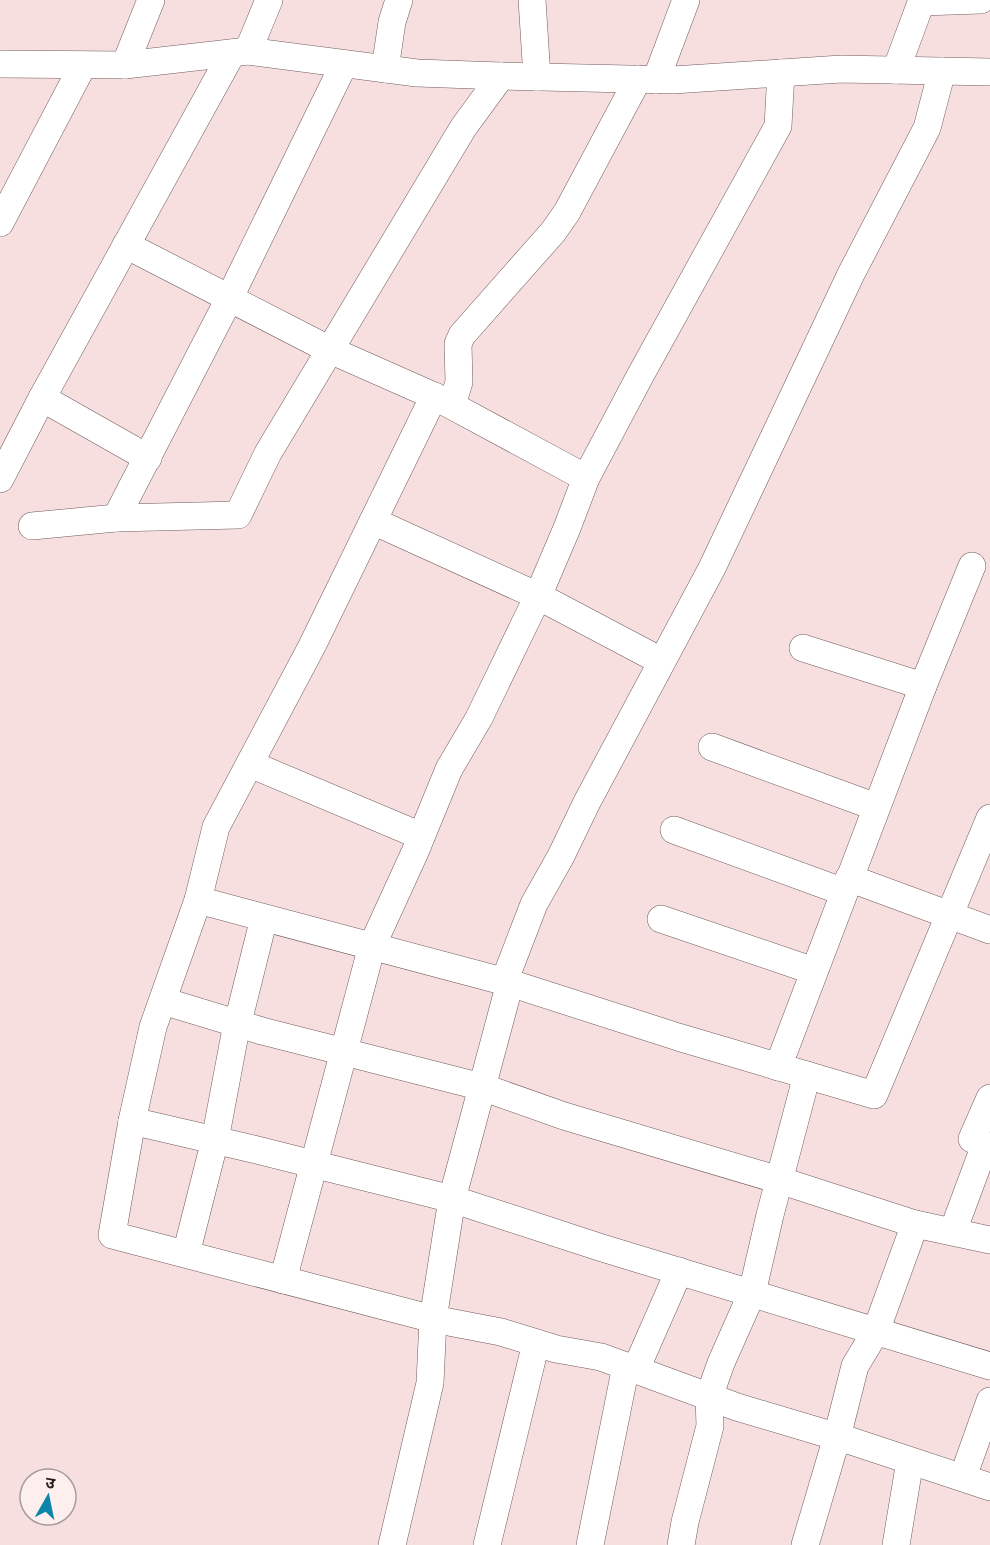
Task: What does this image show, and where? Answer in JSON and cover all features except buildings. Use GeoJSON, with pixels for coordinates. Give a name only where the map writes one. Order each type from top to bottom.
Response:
{"type":"FeatureCollection","features":[{"type":"Feature","properties":{"kind":"street"},"geometry":{"type":"LineString","coordinates":[[125,65],[151,0]]}},
{"type":"Feature","properties":{"kind":"street"},"geometry":{"type":"LineString","coordinates":[[0,479],[126,245],[269,0]]}},
{"type":"Feature","properties":{"kind":"street"},"geometry":{"type":"LineString","coordinates":[[385,69],[392,22],[399,0]]}},
{"type":"Feature","properties":{"kind":"street"},"geometry":{"type":"LineString","coordinates":[[532,0],[537,77]]}},
{"type":"Feature","properties":{"kind":"street"},"geometry":{"type":"LineString","coordinates":[[686,0],[647,80],[567,212],[462,335],[458,344],[459,382],[443,401],[374,521],[312,646],[216,827],[198,900],[153,1027],[132,1121],[112,1235],[433,1319],[501,1332],[556,1349],[602,1357],[737,1407],[990,1487]]}},
{"type":"Feature","properties":{"kind":"street"},"geometry":{"type":"LineString","coordinates":[[896,70],[922,1],[981,0]]}},
{"type":"Feature","properties":{"kind":"street"},"geometry":{"type":"LineString","coordinates":[[0,64],[125,65],[240,52],[417,74],[647,80],[841,69],[990,72]]}},
{"type":"Feature","properties":{"kind":"street"},"geometry":{"type":"LineString","coordinates":[[116,518],[229,299],[344,64]]}},
{"type":"Feature","properties":{"kind":"street"},"geometry":{"type":"LineString","coordinates":[[0,223],[7,196],[83,65]]}},
{"type":"Feature","properties":{"kind":"street"},"geometry":{"type":"LineString","coordinates":[[392,1545],[430,1383],[433,1319],[452,1199],[507,982],[534,904],[712,568],[852,274],[927,128],[942,71]]}},
{"type":"Feature","properties":{"kind":"street"},"geometry":{"type":"LineString","coordinates":[[283,1280],[372,946],[422,836],[449,769],[478,718],[538,596],[586,478],[778,126],[781,73]]}},
{"type":"Feature","properties":{"kind":"street"},"geometry":{"type":"LineString","coordinates":[[32,526],[116,518],[238,515],[268,453],[463,128],[501,76]]}},
{"type":"Feature","properties":{"kind":"street"},"geometry":{"type":"LineString","coordinates":[[126,245],[330,350],[443,401],[586,478]]}},
{"type":"Feature","properties":{"kind":"street"},"geometry":{"type":"LineString","coordinates":[[42,398],[148,458]]}},
{"type":"Feature","properties":{"kind":"street"},"geometry":{"type":"LineString","coordinates":[[374,521],[538,596],[661,661]]}},
{"type":"Feature","properties":{"kind":"street"},"geometry":{"type":"LineString","coordinates":[[778,1067],[922,686],[972,566]]}},
{"type":"Feature","properties":{"kind":"street"},"geometry":{"type":"LineString","coordinates":[[803,648],[922,686]]}},
{"type":"Feature","properties":{"kind":"street"},"geometry":{"type":"LineString","coordinates":[[712,747],[876,807]]}},
{"type":"Feature","properties":{"kind":"street"},"geometry":{"type":"LineString","coordinates":[[250,764],[422,836]]}},
{"type":"Feature","properties":{"kind":"street"},"geometry":{"type":"LineString","coordinates":[[198,900],[507,982],[678,1037],[874,1095],[990,818]]}},
{"type":"Feature","properties":{"kind":"street"},"geometry":{"type":"LineString","coordinates":[[674,830],[990,930]]}},
{"type":"Feature","properties":{"kind":"street"},"geometry":{"type":"LineString","coordinates":[[186,1254],[216,1140],[238,1024],[264,918]]}},
{"type":"Feature","properties":{"kind":"street"},"geometry":{"type":"LineString","coordinates":[[661,920],[814,971]]}},
{"type":"Feature","properties":{"kind":"street"},"geometry":{"type":"LineString","coordinates":[[163,1001],[238,1024],[482,1087],[564,1116],[779,1180],[915,1224],[990,1240]]}},
{"type":"Feature","properties":{"kind":"street"},"geometry":{"type":"LineString","coordinates":[[681,1545],[710,1426],[709,1397],[721,1363],[752,1293],[807,1075]]}},
{"type":"Feature","properties":{"kind":"street"},"geometry":{"type":"LineString","coordinates":[[953,1231],[985,1145],[972,1139],[990,1098]]}},
{"type":"Feature","properties":{"kind":"street"},"geometry":{"type":"LineString","coordinates":[[132,1121],[452,1199],[990,1366]]}},
{"type":"Feature","properties":{"kind":"street"},"geometry":{"type":"LineString","coordinates":[[805,1545],[855,1366],[876,1330],[915,1224]]}},
{"type":"Feature","properties":{"kind":"street"},"geometry":{"type":"LineString","coordinates":[[590,1545],[631,1368],[679,1271]]}},
{"type":"Feature","properties":{"kind":"street"},"geometry":{"type":"LineString","coordinates":[[487,1545],[536,1343]]}},
{"type":"Feature","properties":{"kind":"street"},"geometry":{"type":"LineString","coordinates":[[963,1478],[990,1401]]}},
{"type":"Feature","properties":{"kind":"street"},"geometry":{"type":"LineString","coordinates":[[896,1545],[910,1461]]}}]}
